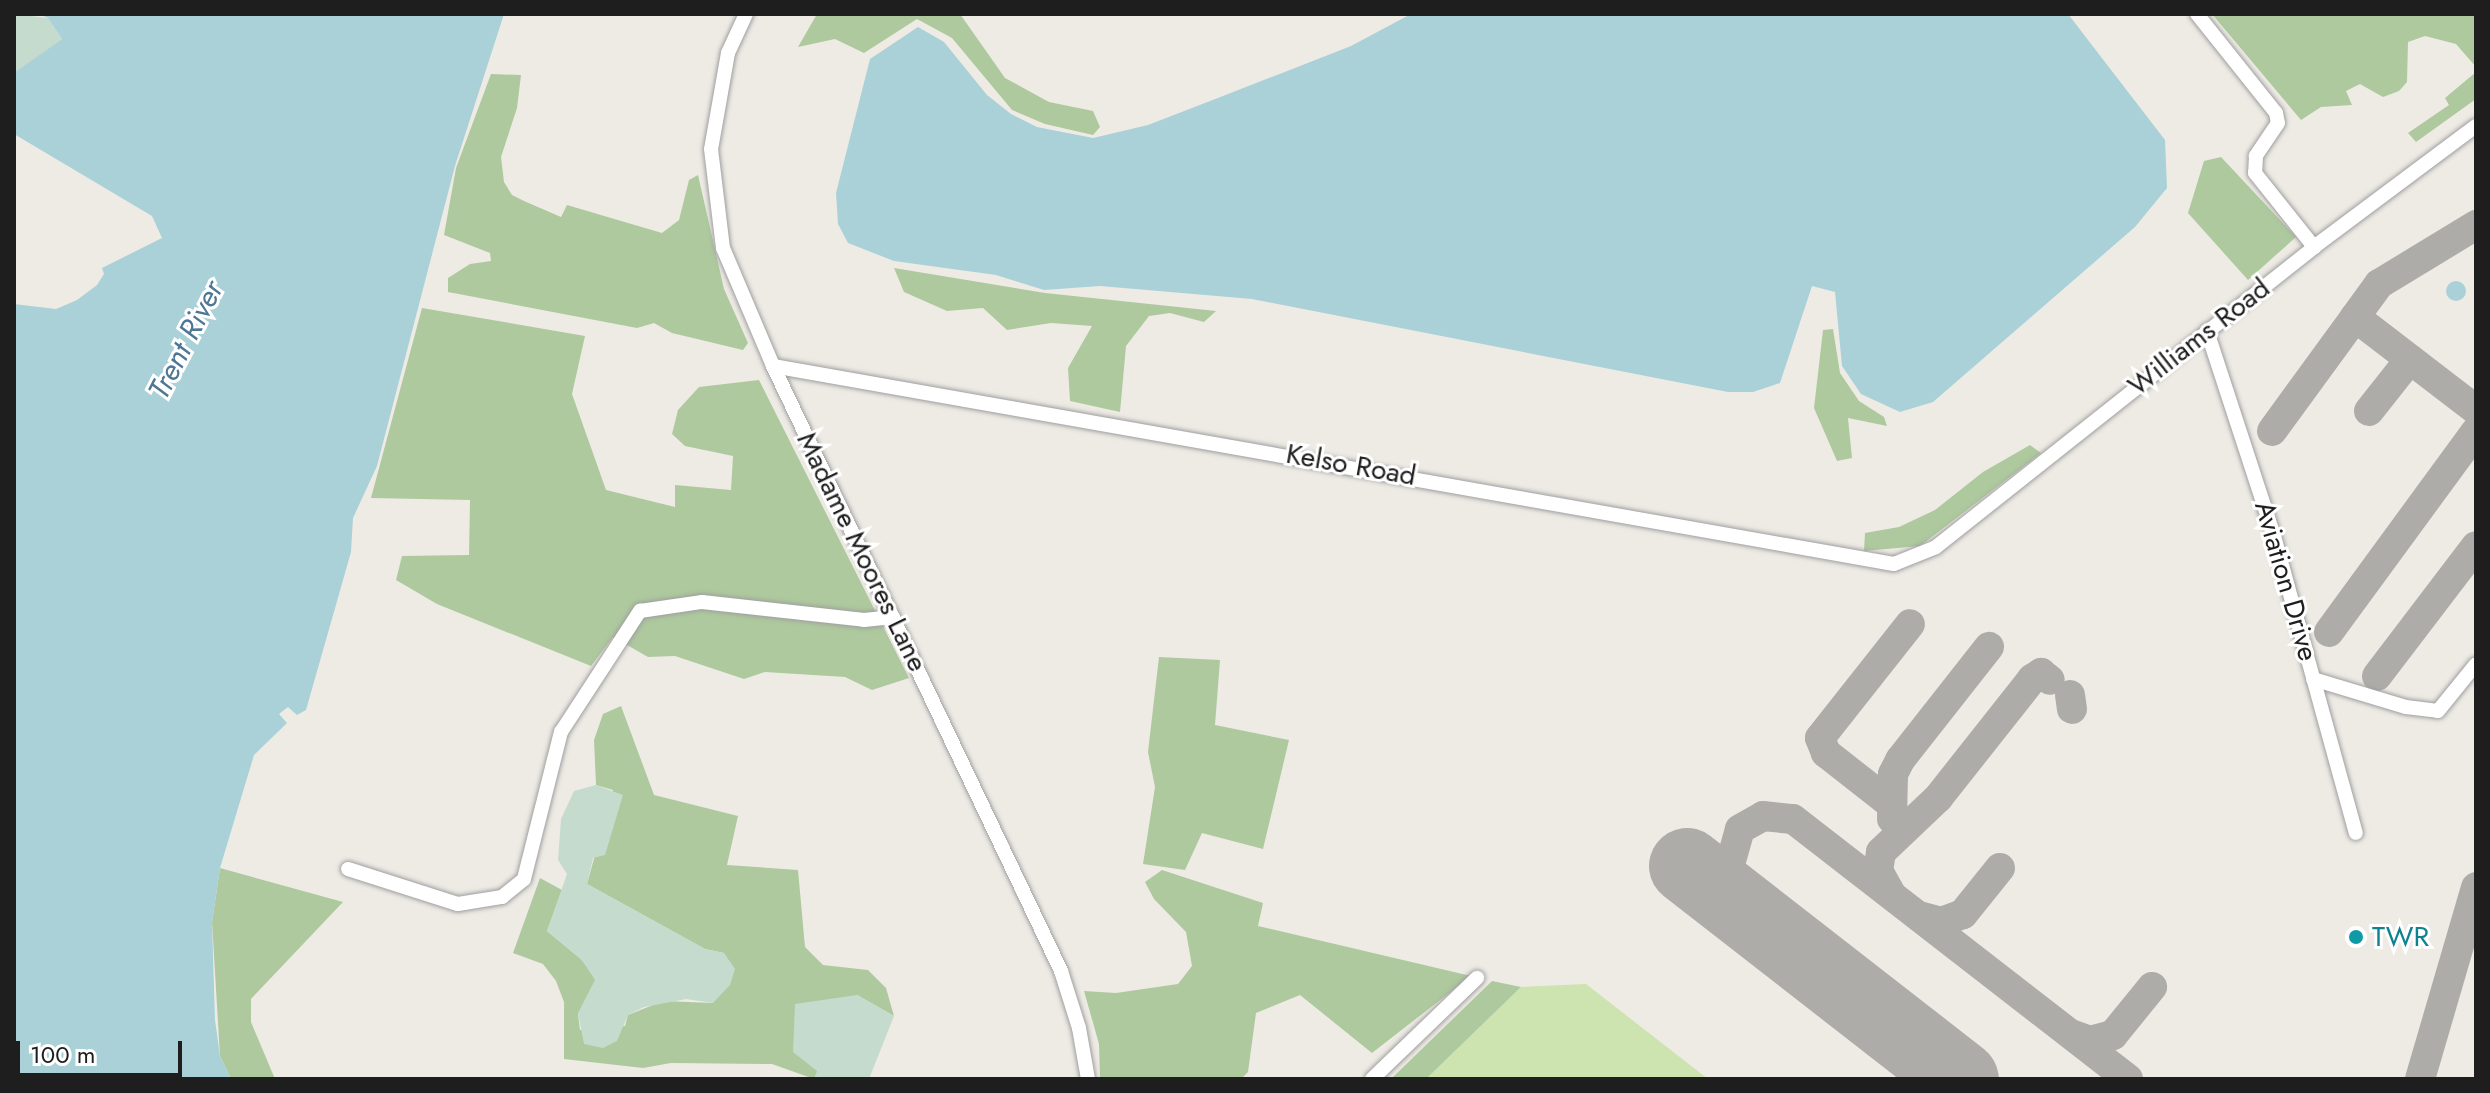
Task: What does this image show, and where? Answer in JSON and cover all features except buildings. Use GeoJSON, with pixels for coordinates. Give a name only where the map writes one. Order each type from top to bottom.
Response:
{"type":"FeatureCollection","features":[{"type":"Feature","properties":{"kind":"street","name":"Madame Moores Lane"},"geometry":{"type":"LineString","coordinates":[[746,14],[728,53],[711,149],[712,185],[733,280],[1061,971],[1088,1079]]}},
{"type":"Feature","properties":{"kind":"street"},"geometry":{"type":"LineString","coordinates":[[2197,14],[2276,113],[2278,123],[2256,156],[2255,173],[2314,247]]}},
{"type":"Feature","properties":{"kind":"street","name":"Williams Road"},"geometry":{"type":"LineString","coordinates":[[1926,553],[2314,247],[2476,126]]}},
{"type":"Feature","properties":{"kind":"street","name":"Aviation Drive"},"geometry":{"type":"LineString","coordinates":[[2207,331],[2274,536],[2356,833]]}},
{"type":"Feature","properties":{"kind":"street","name":"Kelso Road"},"geometry":{"type":"LineString","coordinates":[[773,366],[1539,497],[1862,561],[1894,564],[1926,553]]}},
{"type":"Feature","properties":{"kind":"street"},"geometry":{"type":"LineString","coordinates":[[348,869],[458,904],[502,897],[524,879],[561,732],[640,611],[702,602],[864,620],[893,617]]}},
{"type":"Feature","properties":{"kind":"street"},"geometry":{"type":"LineString","coordinates":[[2313,679],[2406,707],[2438,711],[2476,664]]}},
{"type":"Feature","properties":{"kind":"street"},"geometry":{"type":"LineString","coordinates":[[1372,1079],[1477,978]]}},
{"type":"Feature","properties":{"kind":"green space"},"geometry":{"type":"Polygon","coordinates":[[[14,14],[48,18],[62,39],[14,74],[14,14]]]}},
{"type":"Feature","properties":{"kind":"green space"},"geometry":{"type":"Polygon","coordinates":[[[817,14],[960,14],[1005,78],[1049,102],[1093,111],[1100,127],[1093,135],[1045,124],[1012,110],[952,38],[917,19],[864,53],[835,39],[798,47],[817,14]]]}},
{"type":"Feature","properties":{"kind":"green space"},"geometry":{"type":"Polygon","coordinates":[[[2212,14],[2476,14],[2476,67],[2456,44],[2425,36],[2408,42],[2407,82],[2399,91],[2383,97],[2360,84],[2346,91],[2352,105],[2321,107],[2301,120],[2212,14]]]}},
{"type":"Feature","properties":{"kind":"green space"},"geometry":{"type":"Polygon","coordinates":[[[2476,72],[2476,99],[2416,142],[2408,133],[2449,105],[2445,98],[2476,72]]]}},
{"type":"Feature","properties":{"kind":"green space"},"geometry":{"type":"Polygon","coordinates":[[[491,74],[521,75],[517,108],[501,157],[504,182],[512,195],[524,201],[561,217],[567,205],[662,233],[679,220],[689,180],[698,175],[724,289],[748,343],[743,350],[672,333],[654,323],[637,328],[448,292],[448,278],[470,264],[491,261],[490,253],[444,235],[456,168],[491,74]]]}},
{"type":"Feature","properties":{"kind":"green space"},"geometry":{"type":"Polygon","coordinates":[[[2221,157],[2296,237],[2248,280],[2188,213],[2204,161],[2221,157]]]}},
{"type":"Feature","properties":{"kind":"green space"},"geometry":{"type":"Polygon","coordinates":[[[894,268],[1045,293],[1216,311],[1204,322],[1170,313],[1149,316],[1126,346],[1120,412],[1070,401],[1068,368],[1092,326],[1051,323],[1007,330],[983,308],[947,311],[904,292],[894,268]]]}},
{"type":"Feature","properties":{"kind":"green space"},"geometry":{"type":"Polygon","coordinates":[[[422,308],[585,336],[572,394],[606,490],[675,507],[675,485],[731,490],[733,456],[685,446],[672,434],[678,410],[699,387],[759,380],[909,678],[872,690],[845,677],[765,672],[744,679],[675,656],[648,657],[613,637],[591,666],[437,604],[396,580],[402,556],[469,555],[470,500],[371,498],[422,308]]]}},
{"type":"Feature","properties":{"kind":"green space"},"geometry":{"type":"Polygon","coordinates":[[[1833,329],[1840,373],[1859,401],[1884,417],[1887,426],[1848,418],[1852,458],[1837,461],[1814,408],[1823,330],[1833,329]]]}},
{"type":"Feature","properties":{"kind":"green space"},"geometry":{"type":"Polygon","coordinates":[[[2030,445],[2041,453],[1920,546],[1864,551],[1865,533],[1899,527],[1935,510],[1983,472],[2030,445]]]}},
{"type":"Feature","properties":{"kind":"green space"},"geometry":{"type":"Polygon","coordinates":[[[1159,657],[1220,660],[1215,725],[1289,740],[1263,849],[1202,833],[1185,870],[1143,864],[1155,787],[1148,752],[1159,657]]]}},
{"type":"Feature","properties":{"kind":"green space"},"geometry":{"type":"Polygon","coordinates":[[[621,706],[654,795],[738,816],[727,865],[798,870],[805,947],[823,965],[868,970],[886,988],[894,1016],[857,995],[814,1079],[772,1064],[671,1063],[643,1068],[564,1059],[564,1002],[556,981],[543,964],[513,953],[540,878],[562,890],[547,931],[582,960],[596,980],[578,1014],[580,1030],[625,1026],[628,1015],[663,1001],[713,1003],[724,953],[705,949],[587,884],[613,790],[596,785],[594,740],[603,714],[621,706]]]}},
{"type":"Feature","properties":{"kind":"green space"},"geometry":{"type":"Polygon","coordinates":[[[596,785],[623,795],[605,855],[593,858],[587,884],[705,949],[724,953],[735,969],[730,985],[713,1003],[686,999],[644,1007],[628,1015],[617,1041],[603,1048],[584,1044],[578,1013],[595,980],[582,960],[547,931],[567,874],[558,860],[561,819],[574,791],[596,785]]]}},
{"type":"Feature","properties":{"kind":"green space"},"geometry":{"type":"Polygon","coordinates":[[[220,868],[343,902],[251,999],[251,1022],[275,1079],[231,1079],[220,1056],[212,922],[220,868]]]}},
{"type":"Feature","properties":{"kind":"green space"},"geometry":{"type":"Polygon","coordinates":[[[1162,870],[1263,903],[1258,926],[1471,976],[1372,1053],[1300,995],[1256,1013],[1248,1072],[1241,1079],[1100,1079],[1099,1044],[1084,991],[1116,993],[1178,984],[1192,966],[1186,932],[1154,899],[1145,882],[1162,870]]]}},
{"type":"Feature","properties":{"kind":"green space"},"geometry":{"type":"Polygon","coordinates":[[[1492,981],[1521,987],[1426,1079],[1391,1079],[1492,981]]]}},
{"type":"Feature","properties":{"kind":"green space"},"geometry":{"type":"Polygon","coordinates":[[[1586,984],[1708,1079],[1426,1079],[1521,987],[1586,984]]]}},
{"type":"Feature","properties":{"kind":"green space"},"geometry":{"type":"Polygon","coordinates":[[[857,995],[894,1016],[869,1079],[814,1079],[817,1071],[793,1052],[795,1004],[857,995]]]}},
{"type":"Feature","properties":{"kind":"water","name":"Trent River"},"geometry":{"type":"Polygon","coordinates":[[[38,14],[504,14],[455,166],[377,466],[353,518],[351,552],[306,710],[297,715],[288,707],[279,714],[287,723],[254,755],[220,868],[212,922],[215,1020],[220,1056],[231,1079],[14,1079],[14,304],[56,309],[77,300],[97,285],[104,274],[102,268],[162,238],[152,216],[14,134],[14,73],[62,39],[48,18],[38,14]]]}},
{"type":"Feature","properties":{"kind":"water"},"geometry":{"type":"Polygon","coordinates":[[[1411,14],[2068,14],[2165,140],[2167,188],[2135,227],[1933,402],[1900,412],[1861,394],[1842,366],[1835,292],[1812,286],[1780,383],[1753,392],[1728,392],[1252,299],[1100,286],[1044,290],[996,275],[894,261],[848,243],[838,224],[836,193],[870,59],[918,27],[944,42],[987,95],[1011,114],[1037,127],[1093,138],[1148,125],[1223,96],[1351,46],[1411,14]]]}},
{"type":"Feature","properties":{"kind":"water"},"geometry":{"type":"Polygon","coordinates":[[[2456,281],[2463,284],[2466,291],[2463,298],[2456,301],[2449,298],[2446,291],[2449,284],[2456,281]]]}},
{"type":"Feature","properties":{"kind":"taxiway"},"geometry":{"type":"LineString","coordinates":[[2355,317],[2379,284],[2476,225]]}},
{"type":"Feature","properties":{"kind":"taxiway"},"geometry":{"type":"LineString","coordinates":[[2272,431],[2355,317],[2476,410]]}},
{"type":"Feature","properties":{"kind":"taxiway"},"geometry":{"type":"LineString","coordinates":[[2369,411],[2410,359]]}},
{"type":"Feature","properties":{"kind":"taxiway"},"geometry":{"type":"LineString","coordinates":[[2329,632],[2476,431]]}},
{"type":"Feature","properties":{"kind":"taxiway"},"geometry":{"type":"LineString","coordinates":[[2377,676],[2476,546]]}},
{"type":"Feature","properties":{"kind":"taxiway"},"geometry":{"type":"LineString","coordinates":[[1891,804],[1826,753],[1820,738],[1910,624]]}},
{"type":"Feature","properties":{"kind":"taxiway"},"geometry":{"type":"LineString","coordinates":[[1892,819],[1893,774],[1900,760],[1989,647]]}},
{"type":"Feature","properties":{"kind":"taxiway"},"geometry":{"type":"LineString","coordinates":[[1891,894],[1878,871],[1881,852],[1938,798],[2032,679],[2041,673],[2050,680]]}},
{"type":"Feature","properties":{"kind":"taxiway"},"geometry":{"type":"LineString","coordinates":[[2070,695],[2072,709]]}},
{"type":"Feature","properties":{"kind":"taxiway"},"geometry":{"type":"LineString","coordinates":[[1722,893],[1740,829],[1763,816],[1793,819],[2128,1079]]}},
{"type":"Feature","properties":{"kind":"taxiway"},"geometry":{"type":"LineString","coordinates":[[1919,916],[1941,922],[1963,914],[2000,868]]}},
{"type":"Feature","properties":{"kind":"taxiway"},"geometry":{"type":"LineString","coordinates":[[2420,1079],[2476,887]]}},
{"type":"Feature","properties":{"kind":"taxiway"},"geometry":{"type":"LineString","coordinates":[[2071,1034],[2090,1041],[2113,1035],[2152,987]]}},
{"type":"Feature","properties":{"kind":"runway"},"geometry":{"type":"LineString","coordinates":[[1687,866],[1961,1079]]}},
{"type":"Feature","properties":{"kind":"place","name":"TWR"},"geometry":{"type":"Point","coordinates":[2356,937]}}]}
